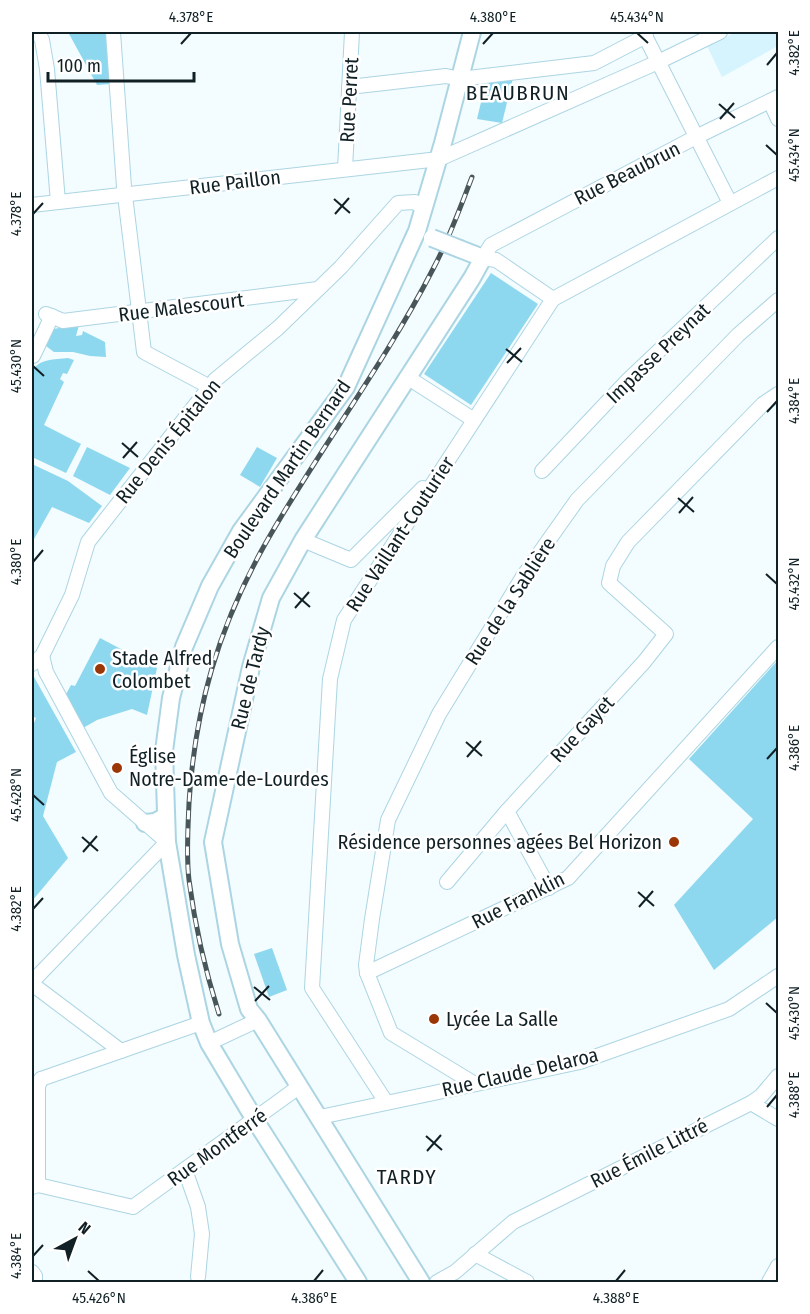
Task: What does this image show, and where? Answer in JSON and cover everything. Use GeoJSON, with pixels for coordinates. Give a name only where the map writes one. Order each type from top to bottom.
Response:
{"type":"FeatureCollection","features":[{"type":"Feature","properties":{"kind":"main road","name":"Boulevard Martin Bernard"},"geometry":{"type":"LineString","coordinates":[[358,1282],[255,1120],[209,1043],[201,1023],[186,955],[167,842],[164,751],[171,698],[184,647],[206,596],[242,531],[346,387],[425,235],[424,209],[472,32]]}},
{"type":"Feature","properties":{"kind":"main road"},"geometry":{"type":"LineString","coordinates":[[425,235],[483,258]]}},
{"type":"Feature","properties":{"kind":"main road","name":"Rue de Tardy"},"geometry":{"type":"LineString","coordinates":[[421,1282],[320,1117],[249,1009],[230,944],[213,842],[251,667],[271,598],[303,540],[483,258]]}},
{"type":"Feature","properties":{"kind":"main road"},"geometry":{"type":"LineString","coordinates":[[145,823],[155,822],[166,816]]}},
{"type":"Feature","properties":{"kind":"street"},"geometry":{"type":"LineString","coordinates":[[38,32],[45,55],[58,202]]}},
{"type":"Feature","properties":{"kind":"street"},"geometry":{"type":"LineString","coordinates":[[113,32],[125,195],[144,352],[210,387]]}},
{"type":"Feature","properties":{"kind":"street","name":"Rue Perret"},"geometry":{"type":"LineString","coordinates":[[345,170],[352,32]]}},
{"type":"Feature","properties":{"kind":"street","name":"Rue Paillon"},"geometry":{"type":"LineString","coordinates":[[32,206],[439,159],[658,62],[720,32]]}},
{"type":"Feature","properties":{"kind":"street"},"geometry":{"type":"LineString","coordinates":[[349,87],[446,76],[460,79],[594,63],[644,34],[730,203]]}},
{"type":"Feature","properties":{"kind":"street"},"geometry":{"type":"LineString","coordinates":[[32,48],[45,55]]}},
{"type":"Feature","properties":{"kind":"street"},"geometry":{"type":"LineString","coordinates":[[774,99],[778,119]]}},
{"type":"Feature","properties":{"kind":"street","name":"Rue Beaubrun"},"geometry":{"type":"LineString","coordinates":[[483,258],[490,245],[696,137],[774,99]]}},
{"type":"Feature","properties":{"kind":"street","name":"Rue Vaillant-Couturier"},"geometry":{"type":"LineString","coordinates":[[386,1102],[312,988],[330,679],[344,620],[554,299],[778,178]]}},
{"type":"Feature","properties":{"kind":"street","name":"Rue Denis Épitalon"},"geometry":{"type":"LineString","coordinates":[[35,658],[72,595],[88,542],[215,380],[278,328],[318,290],[398,203],[415,202],[424,209]]}},
{"type":"Feature","properties":{"kind":"street","name":"Impasse Preynat"},"geometry":{"type":"LineString","coordinates":[[542,471],[628,380],[778,238]]}},
{"type":"Feature","properties":{"kind":"street"},"geometry":{"type":"LineString","coordinates":[[483,258],[496,260],[554,299]]}},
{"type":"Feature","properties":{"kind":"street","name":"Rue Malescourt"},"geometry":{"type":"LineString","coordinates":[[33,356],[49,315],[63,321],[318,290]]}},
{"type":"Feature","properties":{"kind":"street","name":"Rue de la Sablière"},"geometry":{"type":"LineString","coordinates":[[367,973],[372,919],[388,820],[439,714],[524,574],[577,500],[738,335],[778,300]]}},
{"type":"Feature","properties":{"kind":"street"},"geometry":{"type":"LineString","coordinates":[[407,377],[474,420]]}},
{"type":"Feature","properties":{"kind":"street","name":"Rue Gayet"},"geometry":{"type":"LineString","coordinates":[[447,882],[507,811],[644,662],[666,634],[609,582],[613,566],[628,542],[763,404],[778,394]]}},
{"type":"Feature","properties":{"kind":"street"},"geometry":{"type":"LineString","coordinates":[[303,540],[351,560],[425,487],[450,457]]}},
{"type":"Feature","properties":{"kind":"street","name":"Rue Franklin"},"geometry":{"type":"LineString","coordinates":[[367,973],[568,878],[778,647]]}},
{"type":"Feature","properties":{"kind":"street"},"geometry":{"type":"LineString","coordinates":[[35,658],[46,672],[111,792],[167,842],[32,983],[121,1051]]}},
{"type":"Feature","properties":{"kind":"street"},"geometry":{"type":"LineString","coordinates":[[507,811],[549,888]]}},
{"type":"Feature","properties":{"kind":"street"},"geometry":{"type":"LineString","coordinates":[[367,973],[391,1033],[475,1084]]}},
{"type":"Feature","properties":{"kind":"street","name":"Rue Claude Delaroa"},"geometry":{"type":"LineString","coordinates":[[320,1117],[580,1062],[729,1009],[778,976]]}},
{"type":"Feature","properties":{"kind":"street"},"geometry":{"type":"LineString","coordinates":[[209,1043],[258,1020]]}},
{"type":"Feature","properties":{"kind":"street"},"geometry":{"type":"LineString","coordinates":[[35,1186],[38,1086],[36,1075],[121,1051],[201,1023]]}},
{"type":"Feature","properties":{"kind":"street","name":"Rue Émile Littré"},"geometry":{"type":"LineString","coordinates":[[437,1282],[451,1277],[513,1222],[751,1103],[761,1096],[778,1076]]}},
{"type":"Feature","properties":{"kind":"street","name":"Rue Montferré"},"geometry":{"type":"LineString","coordinates":[[35,1186],[133,1207],[300,1086]]}},
{"type":"Feature","properties":{"kind":"street"},"geometry":{"type":"LineString","coordinates":[[751,1103],[778,1119]]}},
{"type":"Feature","properties":{"kind":"street"},"geometry":{"type":"LineString","coordinates":[[185,1170],[198,1207],[202,1234],[198,1277]]}},
{"type":"Feature","properties":{"kind":"street"},"geometry":{"type":"LineString","coordinates":[[475,1254],[527,1282]]}},
{"type":"Feature","properties":{"kind":"street"},"geometry":{"type":"LineString","coordinates":[[769,1282],[778,1266]]}},
{"type":"Feature","properties":{"kind":"street"},"geometry":{"type":"LineString","coordinates":[[32,1272],[35,1282]]}},
{"type":"Feature","properties":{"kind":"shaded area"},"geometry":{"type":"Polygon","coordinates":[[[68,32],[106,32],[110,84],[97,85],[68,32]]]}},
{"type":"Feature","properties":{"kind":"shaded area"},"geometry":{"type":"Polygon","coordinates":[[[736,32],[778,32],[778,46],[722,77],[707,46],[736,32]]]}},
{"type":"Feature","properties":{"kind":"shaded area"},"geometry":{"type":"Polygon","coordinates":[[[513,78],[502,123],[477,119],[486,81],[513,78]]]}},
{"type":"Feature","properties":{"kind":"shaded area"},"geometry":{"type":"Polygon","coordinates":[[[491,273],[538,304],[471,405],[424,374],[491,273]]]}},
{"type":"Feature","properties":{"kind":"shaded area"},"geometry":{"type":"Polygon","coordinates":[[[79,325],[76,336],[82,335],[83,331],[105,342],[106,357],[73,352],[54,352],[46,346],[45,342],[53,329],[79,325]]]}},
{"type":"Feature","properties":{"kind":"shaded area"},"geometry":{"type":"Polygon","coordinates":[[[68,358],[74,360],[67,374],[63,373],[60,379],[64,382],[44,425],[81,444],[66,473],[32,457],[32,372],[38,364],[43,362],[68,358]]]}},
{"type":"Feature","properties":{"kind":"shaded area"},"geometry":{"type":"Polygon","coordinates":[[[87,447],[130,468],[110,495],[73,476],[87,447]]]}},
{"type":"Feature","properties":{"kind":"shaded area"},"geometry":{"type":"Polygon","coordinates":[[[257,447],[277,458],[260,487],[240,475],[257,447]]]}},
{"type":"Feature","properties":{"kind":"shaded area"},"geometry":{"type":"Polygon","coordinates":[[[32,464],[68,481],[102,506],[89,523],[52,507],[34,539],[32,538],[32,464]]]}},
{"type":"Feature","properties":{"kind":"shaded area"},"geometry":{"type":"Polygon","coordinates":[[[100,638],[157,668],[147,715],[132,709],[97,720],[83,728],[65,696],[71,685],[75,686],[100,638]]]}},
{"type":"Feature","properties":{"kind":"shaded area"},"geometry":{"type":"Polygon","coordinates":[[[778,660],[778,917],[714,970],[674,905],[753,819],[689,759],[778,660]]]}},
{"type":"Feature","properties":{"kind":"shaded area"},"geometry":{"type":"Polygon","coordinates":[[[34,677],[76,752],[57,762],[43,816],[68,858],[32,901],[32,728],[36,718],[32,716],[34,677]]]}},
{"type":"Feature","properties":{"kind":"shaded area"},"geometry":{"type":"Polygon","coordinates":[[[272,948],[287,990],[269,997],[254,954],[272,948]]]}},
{"type":"Feature","properties":{"kind":"railway"},"geometry":{"type":"LineString","coordinates":[[219,1014],[197,931],[188,861],[192,768],[203,702],[212,670],[234,608],[264,546],[414,305],[444,246],[472,177]]}},
{"type":"Feature","properties":{"kind":"place","name":"Stade Alfred Colombet"},"geometry":{"type":"Point","coordinates":[100,669]}},
{"type":"Feature","properties":{"kind":"place","name":"Église Notre-Dame-de-Lourdes"},"geometry":{"type":"Point","coordinates":[117,768]}},
{"type":"Feature","properties":{"kind":"place","name":"Résidence personnes agées Bel Horizon"},"geometry":{"type":"Point","coordinates":[674,842]}},
{"type":"Feature","properties":{"kind":"place","name":"Lycée La Salle"},"geometry":{"type":"Point","coordinates":[434,1019]}},
{"type":"Feature","properties":{"kind":"district","name":"BEAUBRUN"},"geometry":{"type":"Point","coordinates":[518,93]}},
{"type":"Feature","properties":{"kind":"district","name":"TARDY"},"geometry":{"type":"Point","coordinates":[407,1177]}}]}
